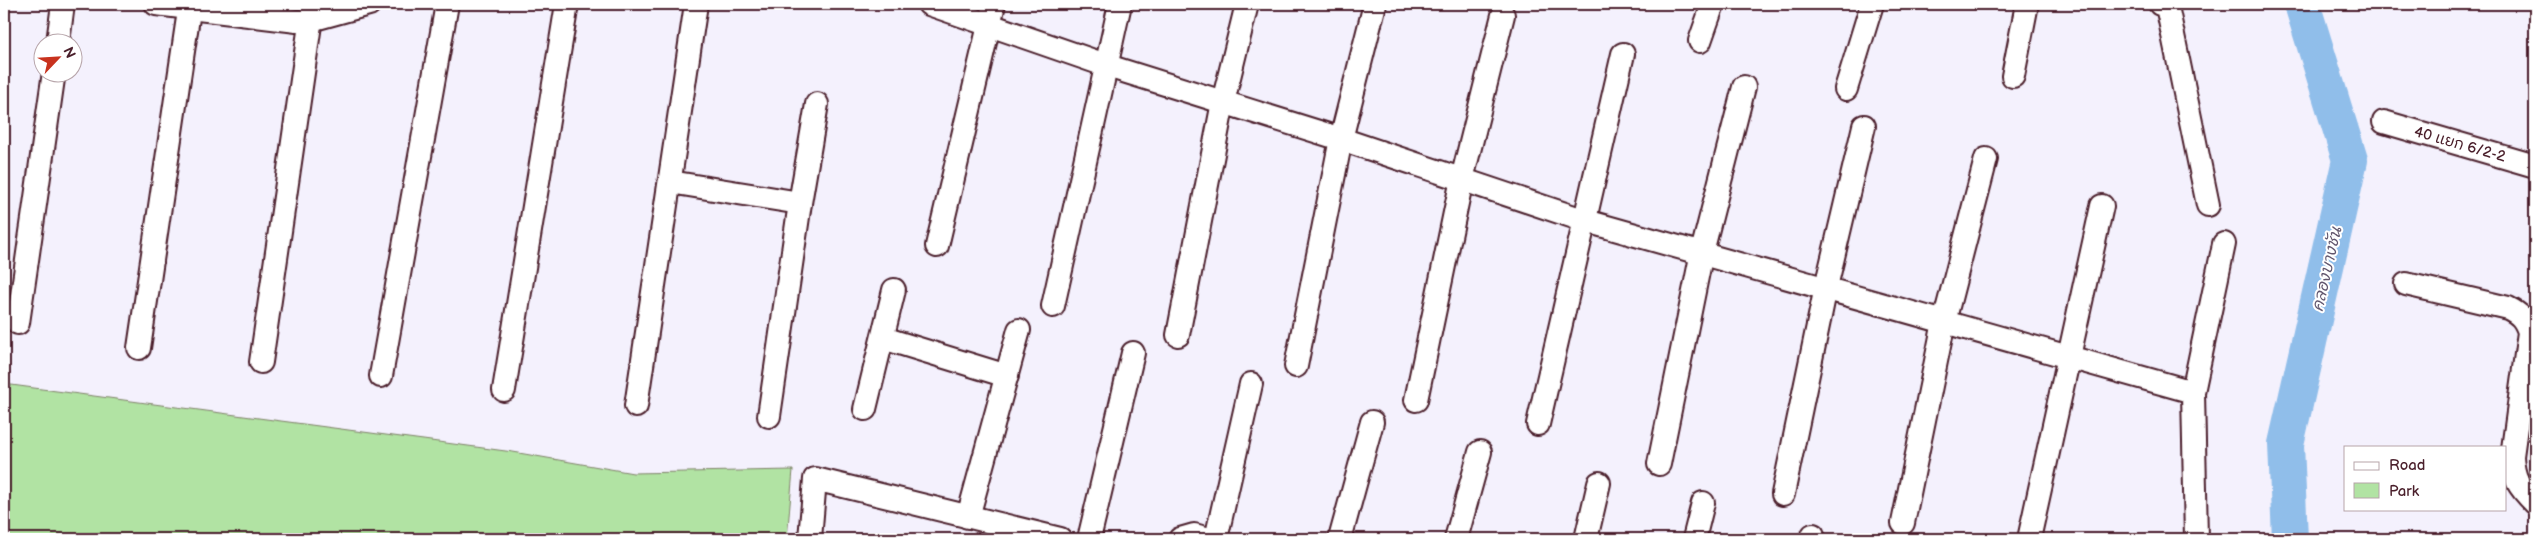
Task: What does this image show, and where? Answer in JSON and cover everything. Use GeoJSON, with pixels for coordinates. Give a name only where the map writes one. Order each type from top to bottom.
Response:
{"type":"FeatureCollection","features":[{"type":"Feature","properties":{"kind":"street"},"geometry":{"type":"LineString","coordinates":[[59,32],[63,4]]}},
{"type":"Feature","properties":{"kind":"street"},"geometry":{"type":"LineString","coordinates":[[156,4],[190,5],[297,21],[312,12],[369,4]]}},
{"type":"Feature","properties":{"kind":"street"},"geometry":{"type":"LineString","coordinates":[[381,376],[447,4]]}},
{"type":"Feature","properties":{"kind":"street"},"geometry":{"type":"LineString","coordinates":[[504,390],[567,4]]}},
{"type":"Feature","properties":{"kind":"street"},"geometry":{"type":"LineString","coordinates":[[636,406],[696,4]]}},
{"type":"Feature","properties":{"kind":"street"},"geometry":{"type":"LineString","coordinates":[[929,4],[992,14],[1106,64],[1342,139],[1586,221],[1702,252],[2193,392]]}},
{"type":"Feature","properties":{"kind":"street"},"geometry":{"type":"LineString","coordinates":[[1053,306],[1120,4]]}},
{"type":"Feature","properties":{"kind":"street"},"geometry":{"type":"LineString","coordinates":[[1178,335],[1223,102],[1246,4]]}},
{"type":"Feature","properties":{"kind":"street"},"geometry":{"type":"LineString","coordinates":[[1296,366],[1342,139],[1375,4]]}},
{"type":"Feature","properties":{"kind":"street"},"geometry":{"type":"LineString","coordinates":[[1700,41],[1713,4]]}},
{"type":"Feature","properties":{"kind":"street"},"geometry":{"type":"LineString","coordinates":[[1846,89],[1872,4]]}},
{"type":"Feature","properties":{"kind":"street"},"geometry":{"type":"LineString","coordinates":[[2013,76],[2028,4]]}},
{"type":"Feature","properties":{"kind":"street"},"geometry":{"type":"LineString","coordinates":[[2165,4],[2208,205]]}},
{"type":"Feature","properties":{"kind":"street"},"geometry":{"type":"LineString","coordinates":[[139,348],[190,5]]}},
{"type":"Feature","properties":{"kind":"street"},"geometry":{"type":"LineString","coordinates":[[261,362],[312,12]]}},
{"type":"Feature","properties":{"kind":"street"},"geometry":{"type":"LineString","coordinates":[[937,246],[992,14]]}},
{"type":"Feature","properties":{"kind":"street"},"geometry":{"type":"LineString","coordinates":[[1416,400],[1462,179],[1502,15]]}},
{"type":"Feature","properties":{"kind":"street"},"geometry":{"type":"LineString","coordinates":[[1538,424],[1623,54]]}},
{"type":"Feature","properties":{"kind":"street"},"geometry":{"type":"LineString","coordinates":[[18,323],[53,82]]}},
{"type":"Feature","properties":{"kind":"street"},"geometry":{"type":"LineString","coordinates":[[1659,464],[1702,252],[1744,87]]}},
{"type":"Feature","properties":{"kind":"street"},"geometry":{"type":"LineString","coordinates":[[768,416],[817,104]]}},
{"type":"Feature","properties":{"kind":"street","name":"40 แยก 6/2-2"},"geometry":{"type":"LineString","coordinates":[[2384,122],[2535,166]]}},
{"type":"Feature","properties":{"kind":"street"},"geometry":{"type":"LineString","coordinates":[[1783,494],[1826,287],[1864,126]]}},
{"type":"Feature","properties":{"kind":"street"},"geometry":{"type":"LineString","coordinates":[[1903,523],[1944,322],[1986,159]]}},
{"type":"Feature","properties":{"kind":"street"},"geometry":{"type":"LineString","coordinates":[[670,182],[800,203]]}},
{"type":"Feature","properties":{"kind":"street"},"geometry":{"type":"LineString","coordinates":[[2029,539],[2102,206]]}},
{"type":"Feature","properties":{"kind":"street"},"geometry":{"type":"LineString","coordinates":[[2196,539],[2193,392],[2224,244]]}},
{"type":"Feature","properties":{"kind":"street"},"geometry":{"type":"LineString","coordinates":[[2406,284],[2508,308],[2521,314],[2529,332],[2529,374],[2512,456],[2513,472],[2524,491],[2535,503]]}},
{"type":"Feature","properties":{"kind":"street"},"geometry":{"type":"LineString","coordinates":[[866,409],[894,290]]}},
{"type":"Feature","properties":{"kind":"street"},"geometry":{"type":"LineString","coordinates":[[968,516],[1019,330]]}},
{"type":"Feature","properties":{"kind":"street"},"geometry":{"type":"LineString","coordinates":[[883,338],[1007,376]]}},
{"type":"Feature","properties":{"kind":"street"},"geometry":{"type":"LineString","coordinates":[[1089,539],[1133,353]]}},
{"type":"Feature","properties":{"kind":"street"},"geometry":{"type":"LineString","coordinates":[[1216,539],[1251,384]]}},
{"type":"Feature","properties":{"kind":"street"},"geometry":{"type":"LineString","coordinates":[[1340,539],[1372,422]]}},
{"type":"Feature","properties":{"kind":"street"},"geometry":{"type":"LineString","coordinates":[[1456,539],[1480,452]]}},
{"type":"Feature","properties":{"kind":"street"},"geometry":{"type":"LineString","coordinates":[[810,539],[815,479],[1060,539]]}},
{"type":"Feature","properties":{"kind":"street"},"geometry":{"type":"LineString","coordinates":[[1586,539],[1600,482]]}},
{"type":"Feature","properties":{"kind":"street"},"geometry":{"type":"LineString","coordinates":[[1694,539],[1703,503]]}},
{"type":"Feature","properties":{"kind":"street"},"geometry":{"type":"LineString","coordinates":[[1180,539],[1194,536],[1208,539]]}},
{"type":"Feature","properties":{"kind":"green space"},"geometry":{"type":"Polygon","coordinates":[[[4,384],[513,452],[633,473],[793,470],[787,539],[4,539],[4,384]]]}},
{"type":"Feature","properties":{"kind":"waterway","name":"คลองบางชัน"},"geometry":{"type":"LineString","coordinates":[[2290,539],[2286,444],[2350,160],[2302,4]]}}]}
